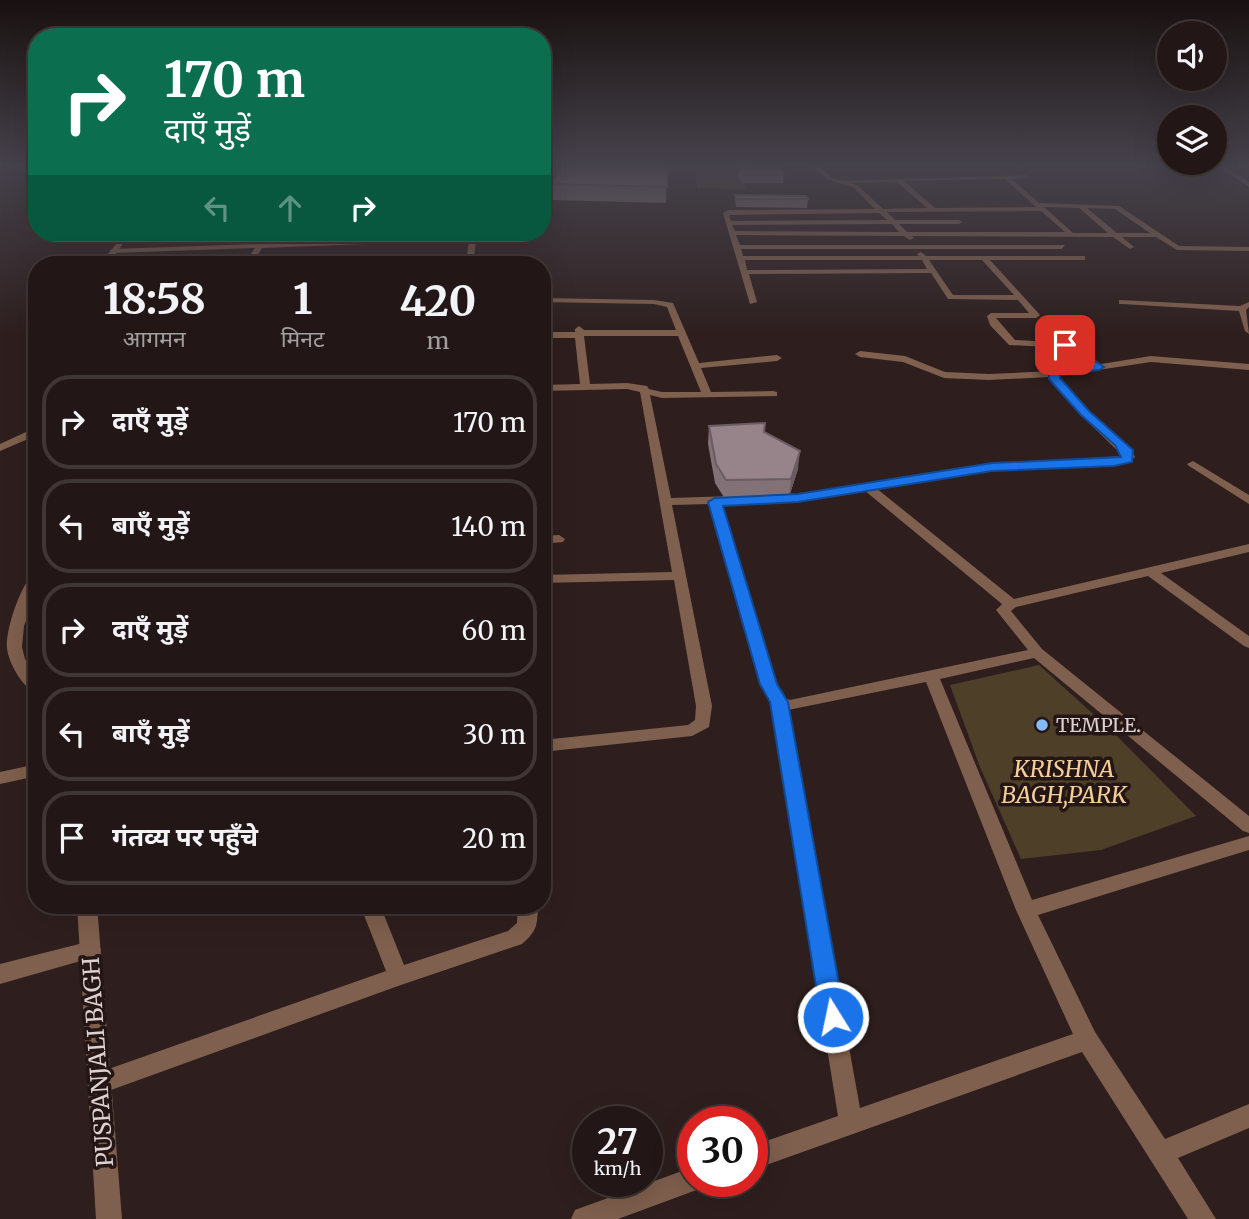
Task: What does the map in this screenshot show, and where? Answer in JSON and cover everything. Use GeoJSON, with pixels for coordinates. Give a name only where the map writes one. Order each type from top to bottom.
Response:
{"type":"FeatureCollection","features":[{"type":"Feature","properties":{"kind":"street"},"geometry":{"type":"LineString","coordinates":[[753,302],[729,223],[824,223]]}},
{"type":"Feature","properties":{"kind":"street"},"geometry":{"type":"LineString","coordinates":[[815,223],[820,234]]}},
{"type":"Feature","properties":{"kind":"street"},"geometry":{"type":"LineString","coordinates":[[895,223],[907,234],[950,297],[1020,298]]}},
{"type":"Feature","properties":{"kind":"street"},"geometry":{"type":"LineString","coordinates":[[1058,223],[1072,235]]}},
{"type":"Feature","properties":{"kind":"street"},"geometry":{"type":"LineString","coordinates":[[1102,223],[1130,247]]}},
{"type":"Feature","properties":{"kind":"street"},"geometry":{"type":"LineString","coordinates":[[1141,223],[1180,248],[1249,249]]}},
{"type":"Feature","properties":{"kind":"street"},"geometry":{"type":"LineString","coordinates":[[733,233],[1157,235]]}},
{"type":"Feature","properties":{"kind":"street"},"geometry":{"type":"LineString","coordinates":[[110,256],[120,242]]}},
{"type":"Feature","properties":{"kind":"street"},"geometry":{"type":"LineString","coordinates":[[253,256],[262,242]]}},
{"type":"Feature","properties":{"kind":"street"},"geometry":{"type":"LineString","coordinates":[[113,251],[311,242]]}},
{"type":"Feature","properties":{"kind":"street"},"geometry":{"type":"LineString","coordinates":[[737,247],[1062,247]]}},
{"type":"Feature","properties":{"kind":"street"},"geometry":{"type":"LineString","coordinates":[[741,258],[1082,258]]}},
{"type":"Feature","properties":{"kind":"street"},"geometry":{"type":"LineString","coordinates":[[984,258],[1035,316],[990,317],[1009,341],[1021,345],[1068,345],[1099,367]]}},
{"type":"Feature","properties":{"kind":"street"},"geometry":{"type":"LineString","coordinates":[[744,272],[932,271]]}},
{"type":"Feature","properties":{"kind":"street"},"geometry":{"type":"LineString","coordinates":[[551,300],[663,302],[670,305],[707,393]]}},
{"type":"Feature","properties":{"kind":"street"},"geometry":{"type":"LineString","coordinates":[[1122,302],[1245,306],[1249,331]]}},
{"type":"Feature","properties":{"kind":"street"},"geometry":{"type":"LineString","coordinates":[[579,332],[585,385]]}},
{"type":"Feature","properties":{"kind":"street"},"geometry":{"type":"LineString","coordinates":[[551,334],[682,333]]}},
{"type":"Feature","properties":{"kind":"street"},"geometry":{"type":"LineString","coordinates":[[860,354],[905,359],[944,375],[1000,377],[1053,374],[1151,359],[1249,367]]}},
{"type":"Feature","properties":{"kind":"street"},"geometry":{"type":"LineString","coordinates":[[695,366],[777,358]]}},
{"type":"Feature","properties":{"kind":"street"},"geometry":{"type":"LineString","coordinates":[[664,502],[798,498],[992,467],[1114,462],[1128,459],[1128,453],[1085,413],[1054,379],[1053,374]]}},
{"type":"Feature","properties":{"kind":"street"},"geometry":{"type":"LineString","coordinates":[[551,387],[585,385],[644,388],[662,395],[773,394]]}},
{"type":"Feature","properties":{"kind":"street"},"geometry":{"type":"LineString","coordinates":[[551,746],[692,730],[703,723],[704,706],[644,388]]}},
{"type":"Feature","properties":{"kind":"street"},"geometry":{"type":"LineString","coordinates":[[0,448],[28,435]]}},
{"type":"Feature","properties":{"kind":"street"},"geometry":{"type":"LineString","coordinates":[[1193,464],[1249,500]]}},
{"type":"Feature","properties":{"kind":"street"},"geometry":{"type":"LineString","coordinates":[[867,488],[1011,604]]}},
{"type":"Feature","properties":{"kind":"street"},"geometry":{"type":"LineString","coordinates":[[715,502],[768,684],[779,702],[851,1122]]}},
{"type":"Feature","properties":{"kind":"street"},"geometry":{"type":"LineString","coordinates":[[551,539],[559,538]]}},
{"type":"Feature","properties":{"kind":"street"},"geometry":{"type":"LineString","coordinates":[[1249,548],[1011,604],[1003,610],[1036,652],[1249,827]]}},
{"type":"Feature","properties":{"kind":"street"},"geometry":{"type":"LineString","coordinates":[[1150,571],[1249,643]]}},
{"type":"Feature","properties":{"kind":"street"},"geometry":{"type":"LineString","coordinates":[[551,579],[678,576]]}},
{"type":"Feature","properties":{"kind":"street"},"geometry":{"type":"LineString","coordinates":[[28,598],[19,621],[14,648],[16,657],[28,675]]}},
{"type":"Feature","properties":{"kind":"street"},"geometry":{"type":"LineString","coordinates":[[779,702],[801,704],[1036,652]]}},
{"type":"Feature","properties":{"kind":"street"},"geometry":{"type":"LineString","coordinates":[[931,676],[1026,910],[1087,1040],[1203,1219]]}},
{"type":"Feature","properties":{"kind":"street"},"geometry":{"type":"LineString","coordinates":[[0,778],[28,772]]}},
{"type":"Feature","properties":{"kind":"street"},"geometry":{"type":"LineString","coordinates":[[1026,910],[1249,843]]}},
{"type":"Feature","properties":{"kind":"street","name":"PUSPANJALI BAGH"},"geometry":{"type":"LineString","coordinates":[[88,914],[109,1219]]}},
{"type":"Feature","properties":{"kind":"street"},"geometry":{"type":"LineString","coordinates":[[374,914],[398,976]]}},
{"type":"Feature","properties":{"kind":"street"},"geometry":{"type":"LineString","coordinates":[[100,1083],[398,976],[514,938],[527,927],[528,914]]}},
{"type":"Feature","properties":{"kind":"street"},"geometry":{"type":"LineString","coordinates":[[0,974],[90,950]]}},
{"type":"Feature","properties":{"kind":"street"},"geometry":{"type":"LineString","coordinates":[[768,1152],[1087,1040]]}},
{"type":"Feature","properties":{"kind":"street"},"geometry":{"type":"LineString","coordinates":[[1161,1153],[1249,1115]]}},
{"type":"Feature","properties":{"kind":"street"},"geometry":{"type":"LineString","coordinates":[[584,1219],[677,1185]]}},
{"type":"Feature","properties":{"kind":"green space","name":"KRISHNA BAGH,PARK"},"geometry":{"type":"Polygon","coordinates":[[[1039,665],[1112,731],[1196,816],[1101,850],[1021,859],[980,767],[950,685],[1039,665]]]}},
{"type":"Feature","properties":{"kind":"building"},"geometry":{"type":"Polygon","coordinates":[[[765,423],[764,432],[800,451],[791,479],[726,480],[716,464],[709,426],[765,423]]]}},
{"type":"Feature","properties":{"kind":"place","name":"TEMPLE."},"geometry":{"type":"Point","coordinates":[1042,725]}},
{"type":"Feature","properties":{"kind":"route"},"geometry":{"type":"LineString","coordinates":[[833,1017],[779,702],[768,684],[715,502],[798,498],[992,467],[1114,462],[1128,459],[1128,453],[1119,443],[1085,413],[1054,379],[1053,374],[1058,372],[1099,367],[1072,347],[1065,345]]}}]}
